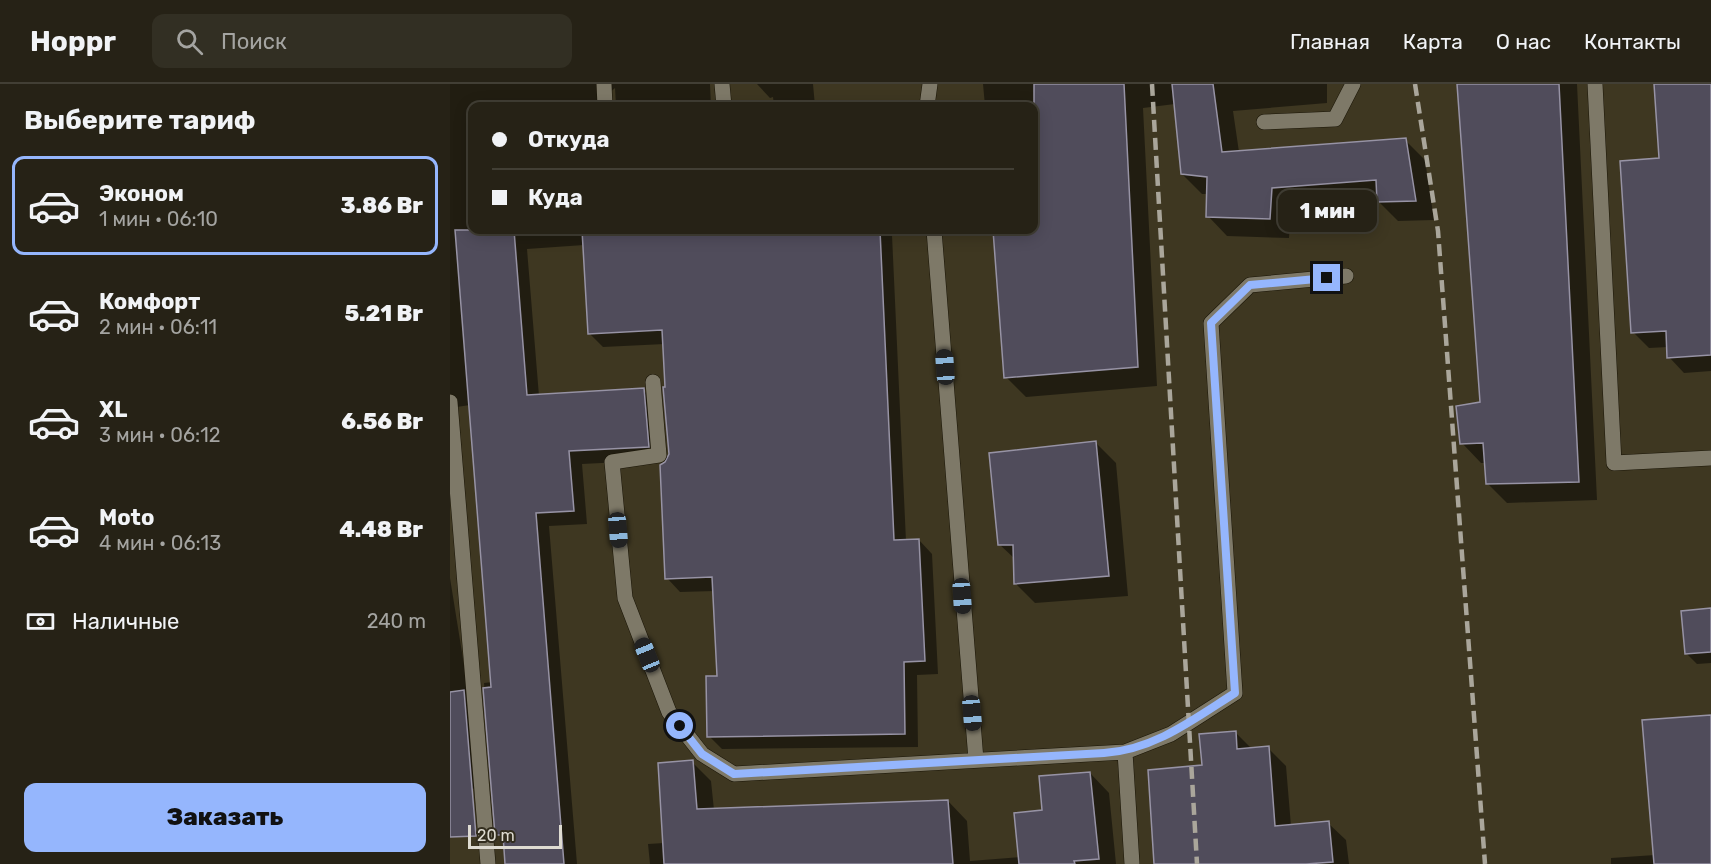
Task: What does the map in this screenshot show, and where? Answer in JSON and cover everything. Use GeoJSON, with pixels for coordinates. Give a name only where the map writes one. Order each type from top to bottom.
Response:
{"type":"FeatureCollection","features":[{"type":"Feature","properties":{"kind":"lane"},"geometry":{"type":"LineString","coordinates":[[604,84],[605,102]]}},
{"type":"Feature","properties":{"kind":"lane"},"geometry":{"type":"LineString","coordinates":[[722,84],[724,102]]}},
{"type":"Feature","properties":{"kind":"lane"},"geometry":{"type":"LineString","coordinates":[[928,102],[930,84]]}},
{"type":"Feature","properties":{"kind":"lane"},"geometry":{"type":"LineString","coordinates":[[1264,122],[1335,119],[1353,84]]}},
{"type":"Feature","properties":{"kind":"lane"},"geometry":{"type":"LineString","coordinates":[[1595,84],[1614,463],[1711,458]]}},
{"type":"Feature","properties":{"kind":"lane"},"geometry":{"type":"LineString","coordinates":[[934,234],[976,760]]}},
{"type":"Feature","properties":{"kind":"lane"},"geometry":{"type":"LineString","coordinates":[[653,382],[659,455],[612,462],[625,598],[669,712],[702,754],[734,774],[1125,752],[1171,734],[1235,693],[1211,323],[1250,285],[1346,276]]}},
{"type":"Feature","properties":{"kind":"lane"},"geometry":{"type":"LineString","coordinates":[[450,402],[488,864]]}},
{"type":"Feature","properties":{"kind":"lane"},"geometry":{"type":"LineString","coordinates":[[1125,752],[1132,864]]}},
{"type":"Feature","properties":{"kind":"shaded area"},"geometry":{"type":"Polygon","coordinates":[[[450,84],[1711,84],[1711,864],[450,864],[450,84]]]}},
{"type":"Feature","properties":{"kind":"building"},"geometry":{"type":"Polygon","coordinates":[[[1034,84],[1124,84],[1138,367],[1004,378],[993,234],[1038,234],[1038,102],[1034,102],[1034,84]]]}},
{"type":"Feature","properties":{"kind":"building"},"geometry":{"type":"Polygon","coordinates":[[[1172,84],[1213,84],[1222,152],[1406,138],[1416,201],[1377,202],[1376,180],[1272,188],[1270,219],[1206,217],[1207,177],[1181,174],[1172,84]]]}},
{"type":"Feature","properties":{"kind":"building"},"geometry":{"type":"Polygon","coordinates":[[[1457,84],[1559,84],[1579,482],[1486,484],[1483,443],[1460,444],[1456,406],[1480,402],[1457,84]]]}},
{"type":"Feature","properties":{"kind":"building"},"geometry":{"type":"Polygon","coordinates":[[[1654,84],[1711,84],[1711,355],[1667,358],[1666,331],[1631,333],[1620,161],[1659,158],[1654,84]]]}},
{"type":"Feature","properties":{"kind":"building"},"geometry":{"type":"Polygon","coordinates":[[[455,230],[468,230],[468,234],[514,234],[527,395],[644,388],[649,447],[569,451],[574,511],[536,513],[564,864],[505,864],[503,835],[495,835],[483,688],[491,687],[455,230]]]}},
{"type":"Feature","properties":{"kind":"building"},"geometry":{"type":"Polygon","coordinates":[[[582,234],[880,234],[894,540],[919,539],[925,661],[904,662],[905,734],[707,737],[706,676],[717,676],[712,577],[665,579],[660,465],[665,462],[669,454],[663,387],[665,387],[662,330],[588,334],[582,234]]]}},
{"type":"Feature","properties":{"kind":"building"},"geometry":{"type":"Polygon","coordinates":[[[1096,441],[1109,576],[1014,584],[1013,545],[998,545],[989,453],[1096,441]]]}},
{"type":"Feature","properties":{"kind":"building"},"geometry":{"type":"Polygon","coordinates":[[[1711,608],[1711,652],[1685,654],[1681,611],[1711,608]]]}},
{"type":"Feature","properties":{"kind":"building"},"geometry":{"type":"Polygon","coordinates":[[[464,690],[476,836],[450,837],[450,692],[464,690]]]}},
{"type":"Feature","properties":{"kind":"building"},"geometry":{"type":"Polygon","coordinates":[[[1711,715],[1711,864],[1654,864],[1642,720],[1711,715]]]}},
{"type":"Feature","properties":{"kind":"building"},"geometry":{"type":"Polygon","coordinates":[[[1236,731],[1237,749],[1269,746],[1275,826],[1329,821],[1333,862],[1154,864],[1148,770],[1202,765],[1199,734],[1236,731]]]}},
{"type":"Feature","properties":{"kind":"building"},"geometry":{"type":"Polygon","coordinates":[[[693,760],[697,809],[948,800],[953,864],[664,864],[658,763],[693,760]]]}},
{"type":"Feature","properties":{"kind":"building"},"geometry":{"type":"Polygon","coordinates":[[[1090,772],[1099,859],[1074,861],[1075,864],[1019,864],[1014,813],[1042,810],[1039,776],[1090,772]]]}},
{"type":"Feature","properties":{"kind":"railway"},"geometry":{"type":"LineString","coordinates":[[1152,84],[1197,864]]}},
{"type":"Feature","properties":{"kind":"railway"},"geometry":{"type":"LineString","coordinates":[[1415,84],[1438,231],[1485,864]]}},
{"type":"Feature","properties":{"kind":"route"},"geometry":{"type":"LineString","coordinates":[[680,726],[702,754],[734,774],[1125,752],[1171,734],[1235,693],[1211,323],[1250,285],[1327,278]]}}]}
